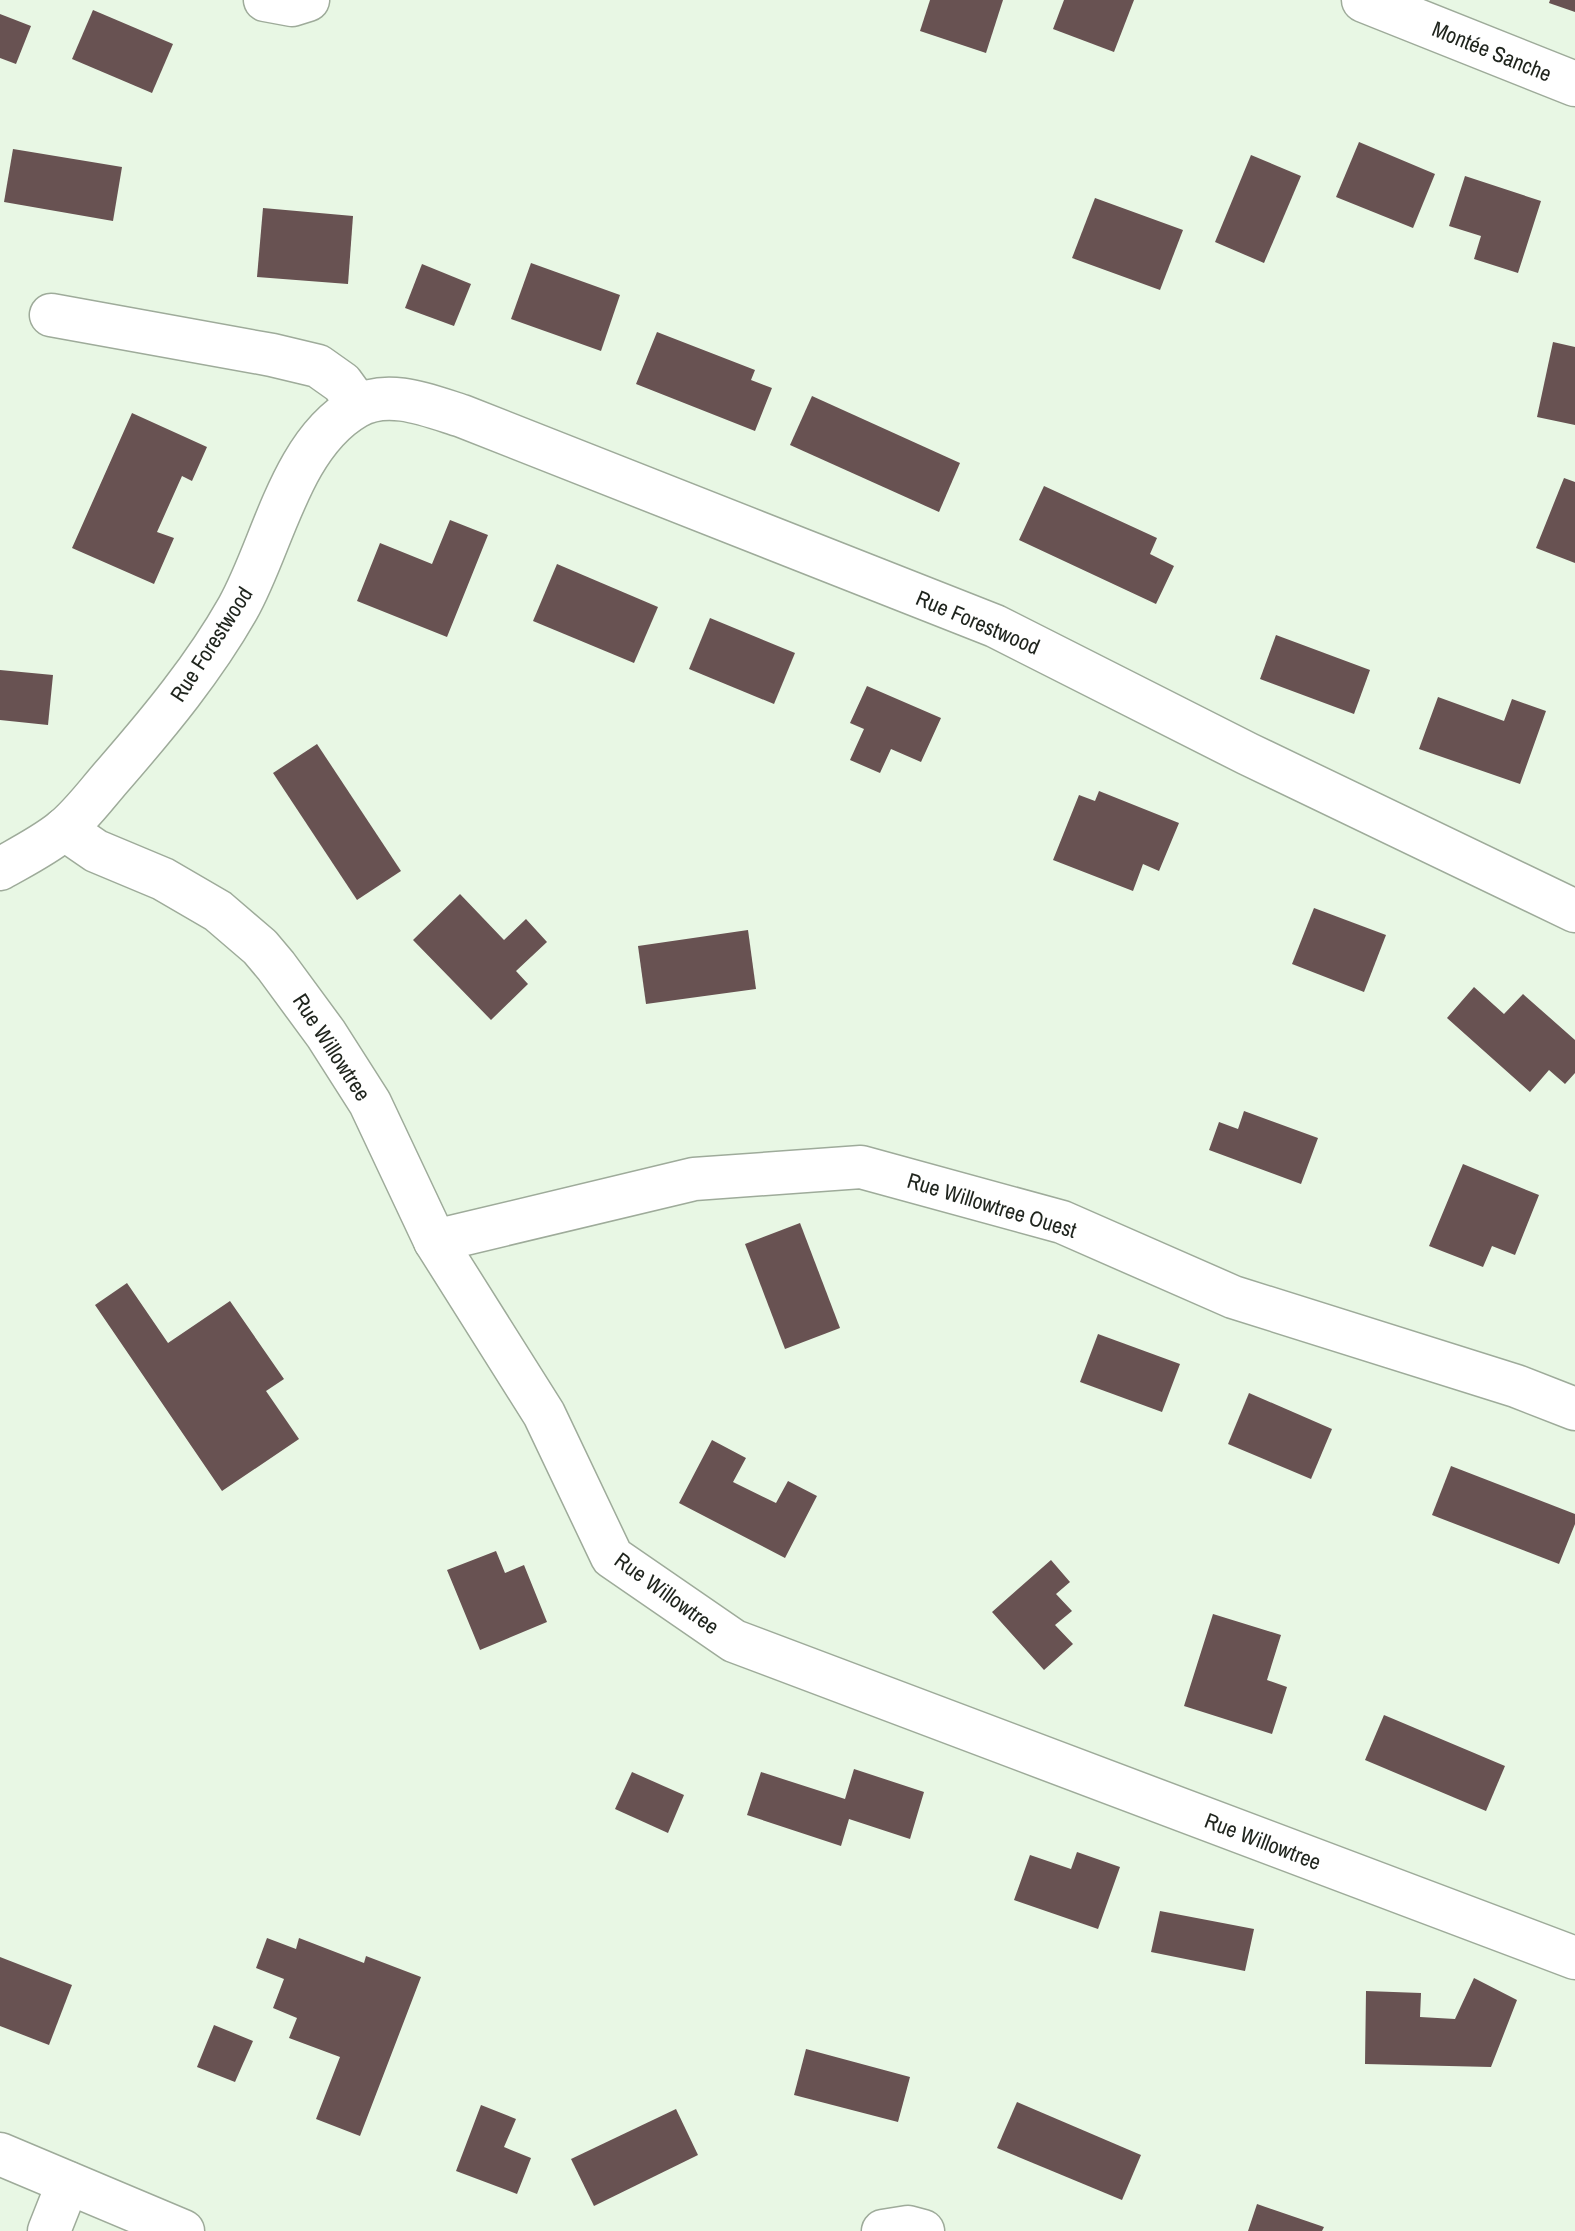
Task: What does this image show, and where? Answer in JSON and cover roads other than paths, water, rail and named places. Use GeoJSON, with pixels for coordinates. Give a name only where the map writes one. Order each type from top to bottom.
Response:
{"type":"FeatureCollection","features":[{"type":"Feature","properties":{"kind":"street"},"geometry":{"type":"LineString","coordinates":[[265,0],[292,5],[308,0]]}},
{"type":"Feature","properties":{"kind":"street","name":"Montée Sanche"},"geometry":{"type":"LineString","coordinates":[[1364,0],[1575,84]]}},
{"type":"Feature","properties":{"kind":"street"},"geometry":{"type":"LineString","coordinates":[[51,315],[318,366],[342,383],[358,405]]}},
{"type":"Feature","properties":{"kind":"street","name":"Rue Forestwood"},"geometry":{"type":"LineString","coordinates":[[64,829],[151,731],[199,669],[238,608],[285,502],[307,460],[328,431],[358,405],[387,398],[415,402],[462,416],[995,626],[1261,760],[1575,911]]}},
{"type":"Feature","properties":{"kind":"street"},"geometry":{"type":"LineString","coordinates":[[0,869],[64,829]]}},
{"type":"Feature","properties":{"kind":"street","name":"Rue Willowtree"},"geometry":{"type":"LineString","coordinates":[[64,829],[96,851],[163,879],[218,911],[260,947],[308,1009],[370,1103],[435,1241],[544,1414],[612,1557],[734,1641],[1575,1958]]}},
{"type":"Feature","properties":{"kind":"street","name":"Rue Willowtree Ouest"},"geometry":{"type":"LineString","coordinates":[[435,1241],[694,1179],[861,1167],[1062,1222],[1233,1297],[1516,1386],[1575,1409]]}},
{"type":"Feature","properties":{"kind":"street"},"geometry":{"type":"LineString","coordinates":[[0,2154],[183,2231]]}},
{"type":"Feature","properties":{"kind":"street"},"geometry":{"type":"LineString","coordinates":[[49,2231],[68,2183]]}},
{"type":"Feature","properties":{"kind":"street"},"geometry":{"type":"LineString","coordinates":[[883,2231],[908,2227],[923,2231]]}}]}
